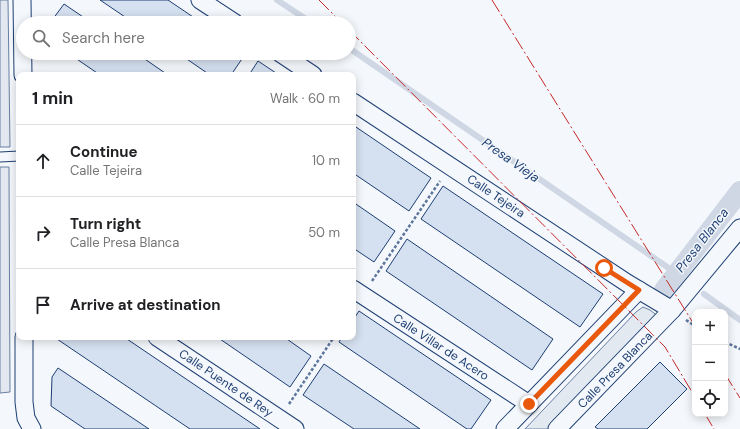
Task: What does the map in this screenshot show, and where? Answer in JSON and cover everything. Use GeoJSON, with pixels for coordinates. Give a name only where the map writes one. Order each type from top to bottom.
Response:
{"type":"FeatureCollection","features":[{"type":"Feature","properties":{"kind":"street"},"geometry":{"type":"LineString","coordinates":[[22,0],[22,16]]}},
{"type":"Feature","properties":{"kind":"street"},"geometry":{"type":"LineString","coordinates":[[200,0],[224,16]]}},
{"type":"Feature","properties":{"kind":"street"},"geometry":{"type":"LineString","coordinates":[[24,60],[24,72]]}},
{"type":"Feature","properties":{"kind":"street"},"geometry":{"type":"LineString","coordinates":[[290,60],[308,72]]}},
{"type":"Feature","properties":{"kind":"street","name":"Calle Tejeira"},"geometry":{"type":"LineString","coordinates":[[356,104],[639,290]]}},
{"type":"Feature","properties":{"kind":"street","name":"Calle Presa Blanca"},"geometry":{"type":"LineString","coordinates":[[557,429],[672,310],[740,228]]}},
{"type":"Feature","properties":{"kind":"street"},"geometry":{"type":"LineString","coordinates":[[505,429],[639,290],[672,310]]}},
{"type":"Feature","properties":{"kind":"street","name":"Calle Villar de Acero"},"geometry":{"type":"LineString","coordinates":[[358,292],[529,404]]}},
{"type":"Feature","properties":{"kind":"street"},"geometry":{"type":"LineString","coordinates":[[24,340],[24,402],[26,418],[32,429]]}},
{"type":"Feature","properties":{"kind":"street","name":"Calle Puente de Rey"},"geometry":{"type":"LineString","coordinates":[[161,340],[295,429]]}},
{"type":"Feature","properties":{"kind":"lane"},"geometry":{"type":"LineString","coordinates":[[0,157],[16,156]]}},
{"type":"Feature","properties":{"kind":"path"},"geometry":{"type":"LineString","coordinates":[[358,292],[450,166]]}},
{"type":"Feature","properties":{"kind":"path"},"geometry":{"type":"LineString","coordinates":[[279,419],[332,340]]}},
{"type":"Feature","properties":{"kind":"path"},"geometry":{"type":"LineString","coordinates":[[728,343],[740,349]]}},
{"type":"Feature","properties":{"kind":"shaded area"},"geometry":{"type":"Polygon","coordinates":[[[0,0],[8,0],[10,147],[0,147],[0,0]]]}},
{"type":"Feature","properties":{"kind":"shaded area"},"geometry":{"type":"Polygon","coordinates":[[[0,167],[9,167],[10,392],[0,393],[0,167]]]}},
{"type":"Feature","properties":{"kind":"shaded area"},"geometry":{"type":"Polygon","coordinates":[[[643,307],[659,317],[548,429],[525,429],[636,312],[643,307]]]}},
{"type":"Feature","properties":{"kind":"building"},"geometry":{"type":"Polygon","coordinates":[[[100,0],[168,0],[192,16],[124,16],[100,0]]]}},
{"type":"Feature","properties":{"kind":"building"},"geometry":{"type":"Polygon","coordinates":[[[64,4],[82,16],[55,16],[64,4]]]}},
{"type":"Feature","properties":{"kind":"building"},"geometry":{"type":"Polygon","coordinates":[[[78,60],[146,60],[164,72],[96,72],[78,60]]]}},
{"type":"Feature","properties":{"kind":"building"},"geometry":{"type":"Polygon","coordinates":[[[188,60],[241,60],[233,72],[206,72],[188,60]]]}},
{"type":"Feature","properties":{"kind":"building"},"geometry":{"type":"Polygon","coordinates":[[[258,61],[274,72],[251,72],[258,61]]]}},
{"type":"Feature","properties":{"kind":"building"},"geometry":{"type":"Polygon","coordinates":[[[356,127],[431,178],[409,211],[356,175],[356,127]]]}},
{"type":"Feature","properties":{"kind":"building"},"geometry":{"type":"Polygon","coordinates":[[[443,186],[603,294],[580,327],[421,219],[443,186]]]}},
{"type":"Feature","properties":{"kind":"building"},"geometry":{"type":"Polygon","coordinates":[[[356,204],[395,231],[374,262],[356,250],[356,204]]]}},
{"type":"Feature","properties":{"kind":"building"},"geometry":{"type":"Polygon","coordinates":[[[407,239],[553,339],[532,370],[386,271],[407,239]]]}},
{"type":"Feature","properties":{"kind":"building"},"geometry":{"type":"Polygon","coordinates":[[[359,311],[491,400],[471,429],[467,429],[339,342],[340,340],[356,340],[356,316],[359,311]]]}},
{"type":"Feature","properties":{"kind":"building"},"geometry":{"type":"Polygon","coordinates":[[[58,340],[128,340],[260,429],[190,429],[58,340]]]}},
{"type":"Feature","properties":{"kind":"building"},"geometry":{"type":"Polygon","coordinates":[[[221,340],[288,340],[311,356],[290,387],[221,340]]]}},
{"type":"Feature","properties":{"kind":"building"},"geometry":{"type":"Polygon","coordinates":[[[660,362],[687,389],[647,429],[598,429],[595,427],[660,362]]]}},
{"type":"Feature","properties":{"kind":"building"},"geometry":{"type":"Polygon","coordinates":[[[324,364],[420,429],[354,429],[303,395],[324,364]]]}},
{"type":"Feature","properties":{"kind":"building"},"geometry":{"type":"Polygon","coordinates":[[[58,368],[149,429],[85,429],[51,406],[52,377],[58,368]]]}},
{"type":"Feature","properties":{"kind":"waterway","name":"Presa Vieja"},"geometry":{"type":"LineString","coordinates":[[277,0],[301,16]]}},
{"type":"Feature","properties":{"kind":"waterway","name":"Presa Vieja"},"geometry":{"type":"LineString","coordinates":[[356,53],[673,271]]}},
{"type":"Feature","properties":{"kind":"waterway","name":"Presa Blanca"},"geometry":{"type":"LineString","coordinates":[[664,290],[740,191]]}},
{"type":"Feature","properties":{"kind":"waterway","name":"Presa Vieja"},"geometry":{"type":"LineString","coordinates":[[704,294],[740,320]]}},
{"type":"Feature","properties":{"kind":"power"},"geometry":{"type":"LineString","coordinates":[[319,0],[335,16]]}},
{"type":"Feature","properties":{"kind":"power"},"geometry":{"type":"LineString","coordinates":[[492,0],[692,321]]}},
{"type":"Feature","properties":{"kind":"power"},"geometry":{"type":"LineString","coordinates":[[356,37],[665,347],[692,392]]}},
{"type":"Feature","properties":{"kind":"power"},"geometry":{"type":"LineString","coordinates":[[728,379],[740,398]]}},
{"type":"Feature","properties":{"kind":"power"},"geometry":{"type":"LineString","coordinates":[[707,417],[714,429]]}},
{"type":"Feature","properties":{"kind":"route"},"geometry":{"type":"LineString","coordinates":[[529,404],[639,290],[604,268]]}}]}
